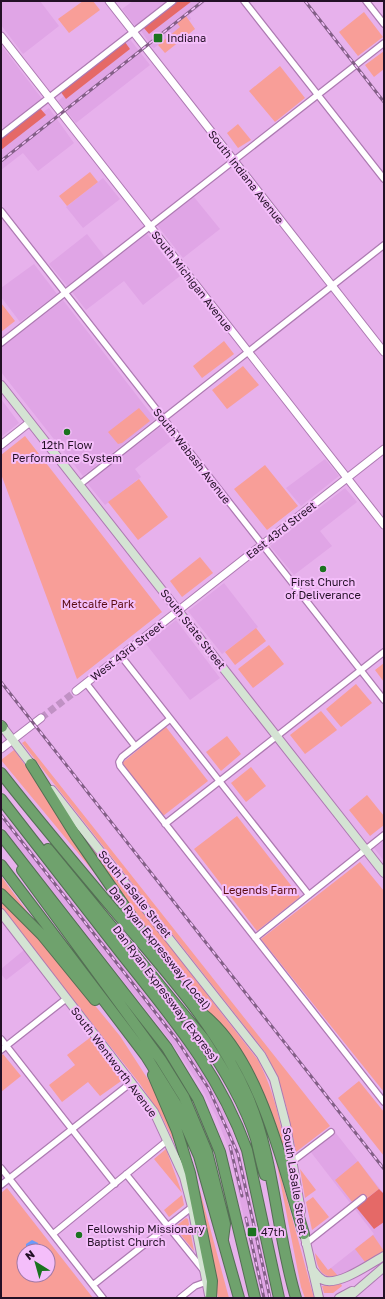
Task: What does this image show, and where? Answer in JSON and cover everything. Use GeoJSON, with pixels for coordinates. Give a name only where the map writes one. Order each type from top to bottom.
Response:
{"type":"FeatureCollection","features":[{"type":"Feature","properties":{"kind":"highway"},"geometry":{"type":"LineString","coordinates":[[31,764],[76,836],[155,950],[164,969]]}},
{"type":"Feature","properties":{"kind":"highway","name":"Dan Ryan Expressway (Local)"},"geometry":{"type":"LineString","coordinates":[[1,773],[196,1008],[235,1070],[248,1097],[267,1153],[290,1278],[296,1298]]}},
{"type":"Feature","properties":{"kind":"highway"},"geometry":{"type":"LineString","coordinates":[[3,801],[28,824],[204,1039],[219,1062],[244,1110],[256,1139],[263,1170],[278,1215]]}},
{"type":"Feature","properties":{"kind":"highway","name":"Dan Ryan Expressway (Express)"},"geometry":{"type":"LineString","coordinates":[[3,801],[184,1033],[216,1080],[239,1127],[247,1150],[279,1298]]}},
{"type":"Feature","properties":{"kind":"highway"},"geometry":{"type":"LineString","coordinates":[[1,835],[167,1048],[198,1099],[220,1152],[255,1298]]}},
{"type":"Feature","properties":{"kind":"highway"},"geometry":{"type":"LineString","coordinates":[[9,845],[25,877],[161,1060],[184,1097],[208,1152],[225,1224],[223,1244]]}},
{"type":"Feature","properties":{"kind":"highway"},"geometry":{"type":"LineString","coordinates":[[1,864],[146,1056],[166,1086],[188,1129],[199,1156],[239,1298]]}},
{"type":"Feature","properties":{"kind":"highway"},"geometry":{"type":"LineString","coordinates":[[1,894],[42,935],[103,1009],[123,1026]]}},
{"type":"Feature","properties":{"kind":"highway"},"geometry":{"type":"LineString","coordinates":[[196,1008],[215,1024],[237,1055],[253,1083],[269,1124],[304,1239]]}},
{"type":"Feature","properties":{"kind":"highway"},"geometry":{"type":"LineString","coordinates":[[146,1056],[177,1131],[190,1173],[212,1281],[210,1298]]}},
{"type":"Feature","properties":{"kind":"main road","name":"South State Street"},"geometry":{"type":"LineString","coordinates":[[1,384],[384,873]]}},
{"type":"Feature","properties":{"kind":"main road","name":"South LaSalle Street"},"geometry":{"type":"LineString","coordinates":[[1,726],[261,1055],[274,1079],[286,1125],[293,1161],[304,1239],[320,1298]]}},
{"type":"Feature","properties":{"kind":"main road","name":"South Wentworth Avenue"},"geometry":{"type":"LineString","coordinates":[[1,913],[154,1112],[184,1177],[192,1207],[210,1298]]}},
{"type":"Feature","properties":{"kind":"main road"},"geometry":{"type":"LineString","coordinates":[[311,1268],[324,1281],[334,1281],[344,1279],[384,1256]]}},
{"type":"Feature","properties":{"kind":"main road"},"geometry":{"type":"LineString","coordinates":[[348,1298],[384,1267]]}},
{"type":"Feature","properties":{"kind":"main road"},"geometry":{"type":"LineString","coordinates":[[339,1298],[363,1284]]}},
{"type":"Feature","properties":{"kind":"street","name":"South Indiana Avenue"},"geometry":{"type":"LineString","coordinates":[[109,1],[384,352]]}},
{"type":"Feature","properties":{"kind":"street"},"geometry":{"type":"LineString","coordinates":[[1,135],[173,1]]}},
{"type":"Feature","properties":{"kind":"street"},"geometry":{"type":"LineString","coordinates":[[244,1],[384,179]]}},
{"type":"Feature","properties":{"kind":"street"},"geometry":{"type":"LineString","coordinates":[[366,1],[384,24]]}},
{"type":"Feature","properties":{"kind":"street","name":"South Michigan Avenue"},"geometry":{"type":"LineString","coordinates":[[1,36],[149,227],[384,525]]}},
{"type":"Feature","properties":{"kind":"street"},"geometry":{"type":"LineString","coordinates":[[1,344],[384,43]]}},
{"type":"Feature","properties":{"kind":"street","name":"South Wabash Avenue"},"geometry":{"type":"LineString","coordinates":[[1,211],[384,700]]}},
{"type":"Feature","properties":{"kind":"street"},"geometry":{"type":"LineString","coordinates":[[79,484],[384,245]]}},
{"type":"Feature","properties":{"kind":"street"},"geometry":{"type":"LineString","coordinates":[[1,445],[30,422]]}},
{"type":"Feature","properties":{"kind":"street","name":"East 43rd Street"},"geometry":{"type":"LineString","coordinates":[[178,611],[384,449]]}},
{"type":"Feature","properties":{"kind":"street","name":"West 43rd Street"},"geometry":{"type":"LineString","coordinates":[[76,691],[178,611]]}},
{"type":"Feature","properties":{"kind":"street"},"geometry":{"type":"LineString","coordinates":[[166,824],[384,652]]}},
{"type":"Feature","properties":{"kind":"street"},"geometry":{"type":"LineString","coordinates":[[121,656],[309,895]]}},
{"type":"Feature","properties":{"kind":"street"},"geometry":{"type":"LineString","coordinates":[[86,683],[135,746]]}},
{"type":"Feature","properties":{"kind":"street"},"geometry":{"type":"LineString","coordinates":[[1,750],[40,718]]}},
{"type":"Feature","properties":{"kind":"street"},"geometry":{"type":"LineString","coordinates":[[170,718],[122,757],[119,762],[120,766],[384,1102]]}},
{"type":"Feature","properties":{"kind":"street"},"geometry":{"type":"LineString","coordinates":[[255,938],[384,835]]}},
{"type":"Feature","properties":{"kind":"street"},"geometry":{"type":"LineString","coordinates":[[1,1050],[67,998]]}},
{"type":"Feature","properties":{"kind":"street"},"geometry":{"type":"LineString","coordinates":[[1,1039],[115,1184]]}},
{"type":"Feature","properties":{"kind":"street"},"geometry":{"type":"LineString","coordinates":[[1,1185],[132,1082]]}},
{"type":"Feature","properties":{"kind":"street"},"geometry":{"type":"LineString","coordinates":[[293,1161],[331,1132]]}},
{"type":"Feature","properties":{"kind":"street"},"geometry":{"type":"LineString","coordinates":[[52,1234],[168,1140]]}},
{"type":"Feature","properties":{"kind":"street"},"geometry":{"type":"LineString","coordinates":[[1,1168],[103,1298]]}},
{"type":"Feature","properties":{"kind":"street"},"geometry":{"type":"LineString","coordinates":[[126,1174],[204,1271]]}},
{"type":"Feature","properties":{"kind":"street"},"geometry":{"type":"LineString","coordinates":[[304,1239],[363,1198]]}},
{"type":"Feature","properties":{"kind":"street"},"geometry":{"type":"LineString","coordinates":[[93,1285],[192,1207]]}},
{"type":"Feature","properties":{"kind":"street"},"geometry":{"type":"LineString","coordinates":[[180,1298],[195,1286],[206,1282]]}},
{"type":"Feature","properties":{"kind":"shaded area"},"geometry":{"type":"Polygon","coordinates":[[[1,1],[40,1],[59,26],[23,54],[1,25],[1,1]]]}},
{"type":"Feature","properties":{"kind":"shaded area"},"geometry":{"type":"Polygon","coordinates":[[[133,1],[169,1],[136,27],[122,9],[133,1]]]}},
{"type":"Feature","properties":{"kind":"shaded area"},"geometry":{"type":"Polygon","coordinates":[[[177,1],[192,1],[149,34],[143,27],[177,1]]]}},
{"type":"Feature","properties":{"kind":"shaded area"},"geometry":{"type":"Polygon","coordinates":[[[192,1],[207,1],[189,15],[191,19],[154,48],[151,46],[140,29],[143,27],[149,34],[192,1]]]}},
{"type":"Feature","properties":{"kind":"shaded area"},"geometry":{"type":"Polygon","coordinates":[[[129,38],[150,65],[76,123],[58,101],[64,96],[66,99],[130,49],[125,42],[129,38]]]}},
{"type":"Feature","properties":{"kind":"shaded area"},"geometry":{"type":"Polygon","coordinates":[[[125,42],[130,49],[66,99],[60,91],[125,42]]]}},
{"type":"Feature","properties":{"kind":"shaded area"},"geometry":{"type":"Polygon","coordinates":[[[1,45],[43,100],[5,130],[1,125],[1,45]]]}},
{"type":"Feature","properties":{"kind":"shaded area"},"geometry":{"type":"Polygon","coordinates":[[[39,107],[46,115],[1,150],[1,138],[39,107]]]}},
{"type":"Feature","properties":{"kind":"shaded area"},"geometry":{"type":"Polygon","coordinates":[[[49,108],[74,143],[38,171],[23,153],[1,170],[1,150],[45,115],[43,112],[49,108]]]}},
{"type":"Feature","properties":{"kind":"shaded area"},"geometry":{"type":"Polygon","coordinates":[[[103,178],[120,199],[83,228],[66,207],[103,178]]]}},
{"type":"Feature","properties":{"kind":"shaded area"},"geometry":{"type":"Polygon","coordinates":[[[194,197],[220,229],[183,258],[157,225],[194,197]]]}},
{"type":"Feature","properties":{"kind":"shaded area"},"geometry":{"type":"Polygon","coordinates":[[[87,234],[105,257],[67,286],[49,264],[87,234]]]}},
{"type":"Feature","properties":{"kind":"shaded area"},"geometry":{"type":"Polygon","coordinates":[[[147,234],[180,276],[143,305],[124,281],[86,310],[72,292],[147,234]]]}},
{"type":"Feature","properties":{"kind":"shaded area"},"geometry":{"type":"Polygon","coordinates":[[[34,264],[57,294],[20,322],[1,297],[1,288],[34,264]]]}},
{"type":"Feature","properties":{"kind":"shaded area"},"geometry":{"type":"Polygon","coordinates":[[[63,300],[155,419],[83,476],[1,372],[1,348],[63,300]]]}},
{"type":"Feature","properties":{"kind":"shaded area"},"geometry":{"type":"Polygon","coordinates":[[[1,399],[19,423],[1,437],[1,399]]]}},
{"type":"Feature","properties":{"kind":"shaded area"},"geometry":{"type":"Polygon","coordinates":[[[160,427],[163,428],[172,440],[135,469],[141,477],[105,505],[87,483],[160,427]]]}},
{"type":"Feature","properties":{"kind":"shaded area"},"geometry":{"type":"Polygon","coordinates":[[[325,459],[339,476],[301,506],[286,488],[325,459]]]}},
{"type":"Feature","properties":{"kind":"shaded area"},"geometry":{"type":"Polygon","coordinates":[[[345,488],[357,502],[320,531],[332,546],[294,575],[270,546],[345,488]]]}},
{"type":"Feature","properties":{"kind":"shaded area"},"geometry":{"type":"Polygon","coordinates":[[[224,583],[258,627],[222,654],[188,611],[224,583]]]}},
{"type":"Feature","properties":{"kind":"shaded area"},"geometry":{"type":"Polygon","coordinates":[[[176,620],[220,678],[190,700],[146,644],[176,620]]]}},
{"type":"Feature","properties":{"kind":"shaded area"},"geometry":{"type":"Polygon","coordinates":[[[1,811],[181,1040],[202,1071],[224,1112],[241,1157],[272,1298],[262,1298],[228,1147],[216,1116],[200,1085],[171,1042],[1,825],[1,811]]]}},
{"type":"Feature","properties":{"kind":"shaded area"},"geometry":{"type":"Polygon","coordinates":[[[384,841],[384,861],[374,848],[384,841]]]}},
{"type":"Feature","properties":{"kind":"shaded area"},"geometry":{"type":"Polygon","coordinates":[[[24,950],[32,960],[6,980],[1,974],[1,969],[24,950]]]}},
{"type":"Feature","properties":{"kind":"shaded area"},"geometry":{"type":"Polygon","coordinates":[[[335,1132],[384,1194],[384,1253],[345,1275],[329,1279],[322,1275],[374,1234],[310,1151],[335,1132]]]}},
{"type":"Feature","properties":{"kind":"shaded area"},"geometry":{"type":"Polygon","coordinates":[[[379,1189],[384,1194],[384,1222],[374,1229],[356,1207],[379,1189]]]}},
{"type":"Feature","properties":{"kind":"green space"},"geometry":{"type":"Polygon","coordinates":[[[83,1],[93,1],[100,10],[69,33],[58,19],[83,1]]]}},
{"type":"Feature","properties":{"kind":"green space"},"geometry":{"type":"Polygon","coordinates":[[[364,12],[383,37],[358,56],[339,32],[364,12]]]}},
{"type":"Feature","properties":{"kind":"green space"},"geometry":{"type":"Polygon","coordinates":[[[186,16],[195,29],[165,53],[158,45],[180,27],[177,23],[186,16]]]}},
{"type":"Feature","properties":{"kind":"green space"},"geometry":{"type":"Polygon","coordinates":[[[384,51],[384,69],[374,77],[365,65],[384,51]]]}},
{"type":"Feature","properties":{"kind":"green space"},"geometry":{"type":"Polygon","coordinates":[[[280,66],[305,98],[275,122],[249,91],[280,66]]]}},
{"type":"Feature","properties":{"kind":"green space"},"geometry":{"type":"Polygon","coordinates":[[[238,124],[251,140],[238,148],[227,133],[238,124]]]}},
{"type":"Feature","properties":{"kind":"green space"},"geometry":{"type":"Polygon","coordinates":[[[90,172],[98,182],[67,206],[59,196],[90,172]]]}},
{"type":"Feature","properties":{"kind":"green space"},"geometry":{"type":"Polygon","coordinates":[[[1,303],[15,321],[1,332],[1,303]]]}},
{"type":"Feature","properties":{"kind":"green space"},"geometry":{"type":"Polygon","coordinates":[[[224,341],[234,354],[202,378],[193,366],[224,341]]]}},
{"type":"Feature","properties":{"kind":"green space"},"geometry":{"type":"Polygon","coordinates":[[[243,366],[259,385],[227,409],[212,390],[243,366]]]}},
{"type":"Feature","properties":{"kind":"green space"},"geometry":{"type":"Polygon","coordinates":[[[139,408],[150,421],[122,443],[118,444],[108,432],[139,408]]]}},
{"type":"Feature","properties":{"kind":"green space","name":"Metcalfe Park"},"geometry":{"type":"Polygon","coordinates":[[[25,436],[162,612],[77,679],[1,474],[1,455],[25,436]]]}},
{"type":"Feature","properties":{"kind":"green space"},"geometry":{"type":"Polygon","coordinates":[[[265,465],[298,506],[267,530],[234,489],[265,465]]]}},
{"type":"Feature","properties":{"kind":"green space"},"geometry":{"type":"Polygon","coordinates":[[[139,479],[168,517],[138,540],[108,502],[139,479]]]}},
{"type":"Feature","properties":{"kind":"green space"},"geometry":{"type":"Polygon","coordinates":[[[200,557],[213,573],[182,597],[170,581],[200,557]]]}},
{"type":"Feature","properties":{"kind":"green space"},"geometry":{"type":"Polygon","coordinates":[[[256,628],[266,641],[235,665],[225,652],[256,628]]]}},
{"type":"Feature","properties":{"kind":"green space"},"geometry":{"type":"Polygon","coordinates":[[[269,645],[284,664],[253,688],[238,669],[269,645]]]}},
{"type":"Feature","properties":{"kind":"green space"},"geometry":{"type":"Polygon","coordinates":[[[384,663],[384,682],[375,670],[384,663]]]}},
{"type":"Feature","properties":{"kind":"green space"},"geometry":{"type":"Polygon","coordinates":[[[356,684],[372,703],[341,727],[326,709],[356,684]]]}},
{"type":"Feature","properties":{"kind":"green space"},"geometry":{"type":"Polygon","coordinates":[[[321,711],[337,730],[305,754],[290,735],[321,711]]]}},
{"type":"Feature","properties":{"kind":"green space"},"geometry":{"type":"Polygon","coordinates":[[[166,727],[208,781],[163,816],[122,763],[166,727]]]}},
{"type":"Feature","properties":{"kind":"green space"},"geometry":{"type":"Polygon","coordinates":[[[227,736],[241,754],[221,771],[206,752],[227,736]]]}},
{"type":"Feature","properties":{"kind":"green space"},"geometry":{"type":"Polygon","coordinates":[[[25,741],[330,1126],[296,1152],[281,1088],[265,1052],[22,743],[25,741]]]}},
{"type":"Feature","properties":{"kind":"green space"},"geometry":{"type":"Polygon","coordinates":[[[14,750],[28,769],[107,888],[1,760],[14,750]]]}},
{"type":"Feature","properties":{"kind":"green space"},"geometry":{"type":"Polygon","coordinates":[[[251,767],[266,786],[246,802],[231,783],[251,767]]]}},
{"type":"Feature","properties":{"kind":"green space"},"geometry":{"type":"Polygon","coordinates":[[[367,795],[384,816],[384,825],[370,836],[349,810],[367,795]]]}},
{"type":"Feature","properties":{"kind":"green space"},"geometry":{"type":"Polygon","coordinates":[[[68,816],[258,1060],[272,1092],[277,1109],[294,1195],[235,1046],[162,954],[79,835],[68,816]]]}},
{"type":"Feature","properties":{"kind":"green space","name":"Legends Farm"},"geometry":{"type":"Polygon","coordinates":[[[237,816],[300,897],[257,931],[194,849],[237,816]]]}},
{"type":"Feature","properties":{"kind":"green space"},"geometry":{"type":"Polygon","coordinates":[[[360,862],[384,891],[384,1092],[261,939],[360,862]]]}},
{"type":"Feature","properties":{"kind":"green space"},"geometry":{"type":"Polygon","coordinates":[[[1,876],[34,921],[1,890],[1,876]]]}},
{"type":"Feature","properties":{"kind":"green space"},"geometry":{"type":"Polygon","coordinates":[[[1,898],[34,931],[120,1036],[153,1087],[180,1148],[177,1148],[162,1117],[140,1084],[1,908],[1,898]]]}},
{"type":"Feature","properties":{"kind":"green space"},"geometry":{"type":"Polygon","coordinates":[[[91,1037],[124,1079],[100,1096],[88,1082],[62,1102],[49,1085],[75,1065],[67,1055],[91,1037]]]}},
{"type":"Feature","properties":{"kind":"green space"},"geometry":{"type":"Polygon","coordinates":[[[3,1054],[21,1076],[1,1092],[1,1056],[3,1054]]]}},
{"type":"Feature","properties":{"kind":"green space"},"geometry":{"type":"Polygon","coordinates":[[[359,1081],[384,1112],[384,1156],[338,1098],[359,1081]]]}},
{"type":"Feature","properties":{"kind":"green space"},"geometry":{"type":"Polygon","coordinates":[[[166,1149],[182,1193],[154,1159],[166,1149]]]}},
{"type":"Feature","properties":{"kind":"green space"},"geometry":{"type":"Polygon","coordinates":[[[275,1155],[314,1298],[305,1298],[301,1287],[275,1155]]]}},
{"type":"Feature","properties":{"kind":"green space"},"geometry":{"type":"Polygon","coordinates":[[[358,1161],[379,1189],[367,1198],[364,1194],[353,1203],[335,1180],[358,1161]]]}},
{"type":"Feature","properties":{"kind":"green space"},"geometry":{"type":"Polygon","coordinates":[[[300,1169],[316,1190],[305,1198],[300,1169]]]}},
{"type":"Feature","properties":{"kind":"green space"},"geometry":{"type":"Polygon","coordinates":[[[199,1187],[229,1298],[218,1298],[199,1187]]]}},
{"type":"Feature","properties":{"kind":"green space"},"geometry":{"type":"Polygon","coordinates":[[[7,1188],[50,1243],[16,1243],[16,1283],[56,1283],[56,1251],[93,1298],[1,1298],[1,1193],[7,1188]]]}},
{"type":"Feature","properties":{"kind":"green space"},"geometry":{"type":"Polygon","coordinates":[[[182,1195],[184,1205],[169,1217],[164,1210],[182,1195]]]}},
{"type":"Feature","properties":{"kind":"green space"},"geometry":{"type":"Polygon","coordinates":[[[313,1197],[329,1217],[312,1230],[306,1202],[313,1197]]]}},
{"type":"Feature","properties":{"kind":"green space"},"geometry":{"type":"Polygon","coordinates":[[[186,1218],[188,1219],[194,1251],[176,1229],[176,1226],[186,1218]]]}},
{"type":"Feature","properties":{"kind":"green space"},"geometry":{"type":"Polygon","coordinates":[[[373,1235],[384,1251],[365,1262],[355,1249],[373,1235]]]}},
{"type":"Feature","properties":{"kind":"green space"},"geometry":{"type":"Polygon","coordinates":[[[315,1253],[328,1270],[331,1268],[338,1276],[328,1276],[321,1271],[317,1263],[315,1253]]]}},
{"type":"Feature","properties":{"kind":"green space"},"geometry":{"type":"Polygon","coordinates":[[[341,1284],[342,1286],[333,1293],[324,1293],[322,1286],[341,1284]]]}},
{"type":"Feature","properties":{"kind":"water"},"geometry":{"type":"Polygon","coordinates":[[[32,1240],[38,1243],[28,1243],[32,1240]]]}},
{"type":"Feature","properties":{"kind":"tunnel"},"geometry":{"type":"LineString","coordinates":[[41,718],[76,691]]}},
{"type":"Feature","properties":{"kind":"railway"},"geometry":{"type":"LineString","coordinates":[[1,161],[203,1]]}},
{"type":"Feature","properties":{"kind":"railway"},"geometry":{"type":"LineString","coordinates":[[305,1],[384,102]]}},
{"type":"Feature","properties":{"kind":"railway"},"geometry":{"type":"LineString","coordinates":[[1,682],[384,1169]]}},
{"type":"Feature","properties":{"kind":"railway"},"geometry":{"type":"LineString","coordinates":[[1,815],[177,1040],[209,1089],[238,1154],[270,1298]]}},
{"type":"Feature","properties":{"kind":"railway"},"geometry":{"type":"LineString","coordinates":[[230,1146],[242,1196]]}},
{"type":"Feature","properties":{"kind":"railway"},"geometry":{"type":"LineString","coordinates":[[246,1218],[264,1298]]}},
{"type":"Feature","properties":{"kind":"place","name":"Indiana"},"geometry":{"type":"Point","coordinates":[158,38]}},
{"type":"Feature","properties":{"kind":"place","name":"12th Flow Performance System"},"geometry":{"type":"Point","coordinates":[67,432]}},
{"type":"Feature","properties":{"kind":"place","name":"First Church of Deliverance"},"geometry":{"type":"Point","coordinates":[323,569]}},
{"type":"Feature","properties":{"kind":"place","name":"47th"},"geometry":{"type":"Point","coordinates":[252,1232]}},
{"type":"Feature","properties":{"kind":"place","name":"Fellowship Missionary Baptist Church"},"geometry":{"type":"Point","coordinates":[79,1235]}}]}
